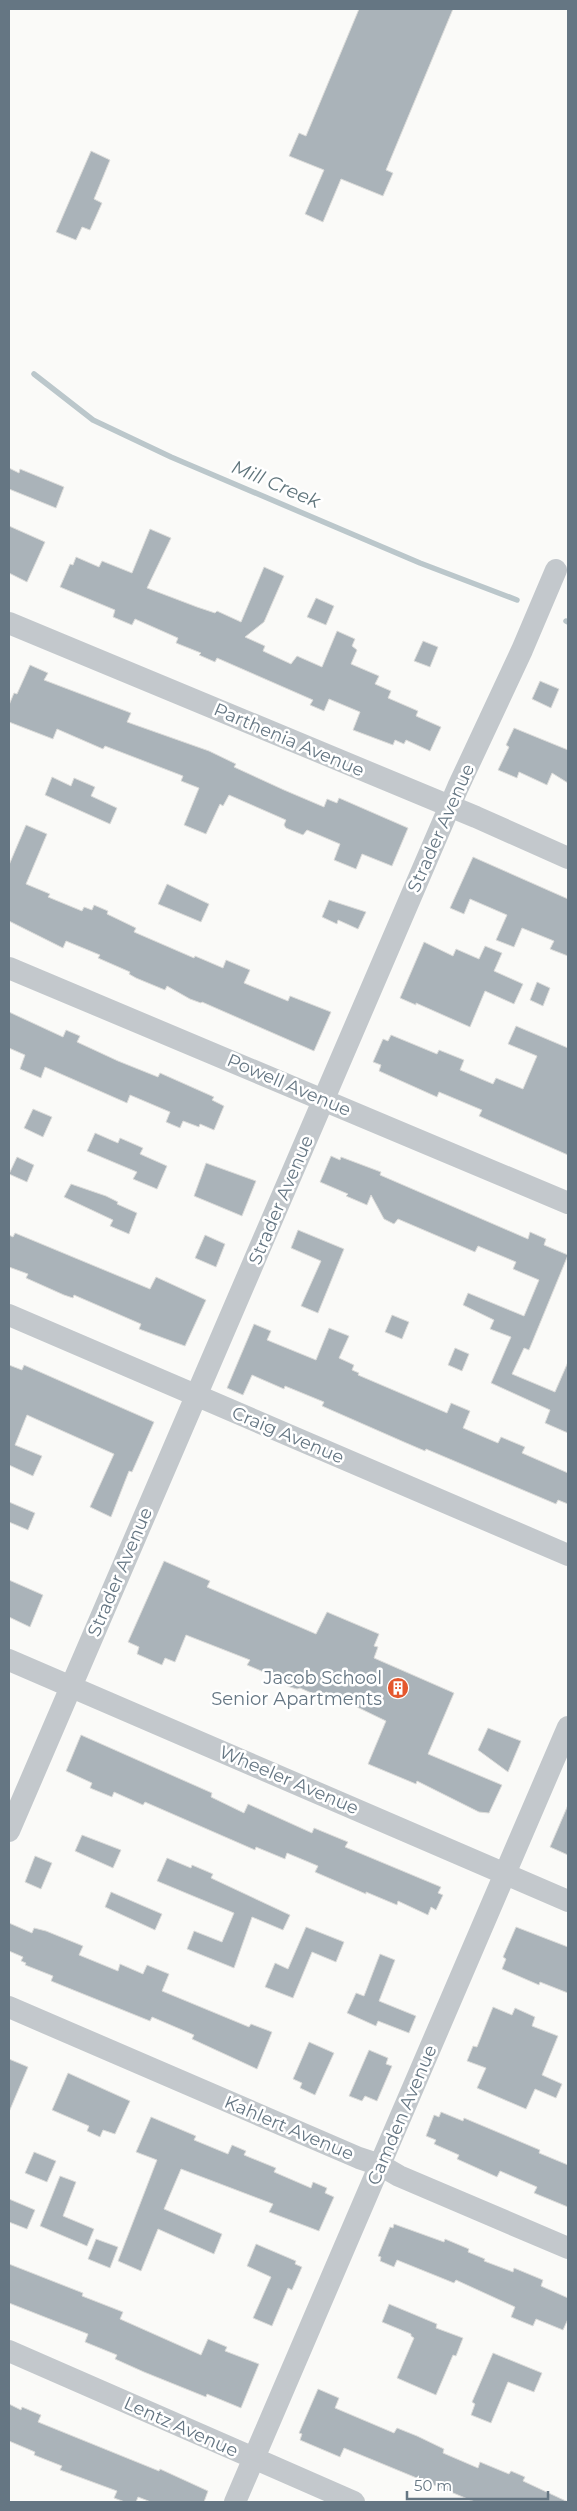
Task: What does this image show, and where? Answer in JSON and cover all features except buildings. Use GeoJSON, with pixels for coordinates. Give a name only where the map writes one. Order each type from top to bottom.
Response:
{"type":"FeatureCollection","features":[{"type":"Feature","properties":{"kind":"street","name":"Strader Avenue"},"geometry":{"type":"LineString","coordinates":[[9,1832],[70,1686],[450,807],[522,650],[556,570]]}},
{"type":"Feature","properties":{"kind":"street","name":"Parthenia Avenue"},"geometry":{"type":"LineString","coordinates":[[10,626],[450,807],[568,858]]}},
{"type":"Feature","properties":{"kind":"street","name":"Powell Avenue"},"geometry":{"type":"LineString","coordinates":[[9,968],[568,1203]]}},
{"type":"Feature","properties":{"kind":"street","name":"Craig Avenue"},"geometry":{"type":"LineString","coordinates":[[9,1315],[568,1555]]}},
{"type":"Feature","properties":{"kind":"street","name":"Wheeler Avenue"},"geometry":{"type":"LineString","coordinates":[[9,1660],[568,1901]]}},
{"type":"Feature","properties":{"kind":"street","name":"Camden Avenue"},"geometry":{"type":"LineString","coordinates":[[234,2502],[568,1727]]}},
{"type":"Feature","properties":{"kind":"street","name":"Kahlert Avenue"},"geometry":{"type":"LineString","coordinates":[[9,2008],[359,2158],[380,2165],[399,2176],[568,2248]]}},
{"type":"Feature","properties":{"kind":"street","name":"Lentz Avenue"},"geometry":{"type":"LineString","coordinates":[[9,2351],[354,2502]]}},
{"type":"Feature","properties":{"kind":"waterway","name":"Mill Creek"},"geometry":{"type":"LineString","coordinates":[[34,374],[93,420],[171,457],[420,563],[517,600]]}},
{"type":"Feature","properties":{"kind":"place","name":"Jacob School Senior Apartments"},"geometry":{"type":"Point","coordinates":[398,1688]}}]}
